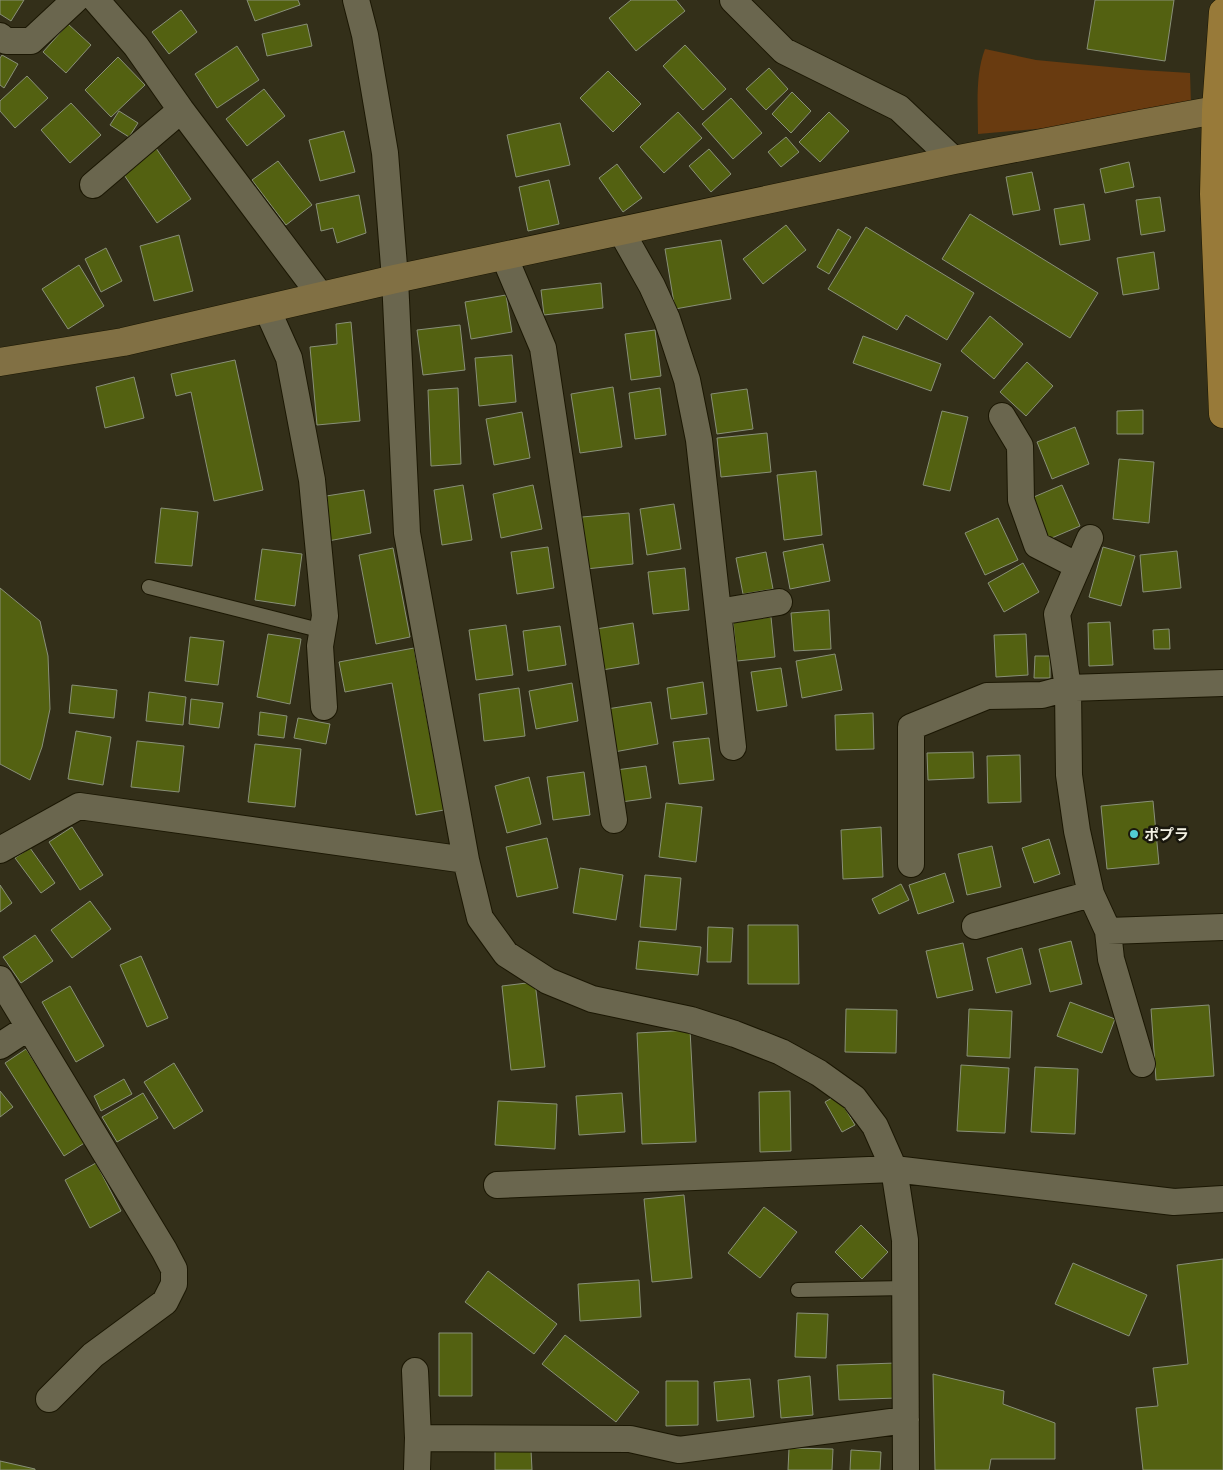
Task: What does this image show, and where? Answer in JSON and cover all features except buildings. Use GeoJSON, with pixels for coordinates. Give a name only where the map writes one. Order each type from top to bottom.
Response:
{"type":"FeatureCollection","features":[{"type":"Feature","properties":{"kind":"main road"},"geometry":{"type":"LineString","coordinates":[[1223,12],[1220,109],[1214,194],[1223,414]]}},
{"type":"Feature","properties":{"kind":"street"},"geometry":{"type":"LineString","coordinates":[[0,36],[6,40],[31,41],[76,0]]}},
{"type":"Feature","properties":{"kind":"street"},"geometry":{"type":"LineString","coordinates":[[96,0],[136,46],[180,110],[322,296]]}},
{"type":"Feature","properties":{"kind":"street"},"geometry":{"type":"LineString","coordinates":[[356,0],[365,36],[385,153],[394,279],[407,533],[466,860],[480,918],[506,954],[548,981],[592,999],[691,1020],[735,1034],[788,1056],[819,1073],[854,1098],[875,1126],[894,1169],[905,1240],[906,1470]]}},
{"type":"Feature","properties":{"kind":"street"},"geometry":{"type":"LineString","coordinates":[[733,0],[784,51],[899,108],[954,160]]}},
{"type":"Feature","properties":{"kind":"street"},"geometry":{"type":"LineString","coordinates":[[0,362],[123,342],[394,279],[954,160],[1220,109]]}},
{"type":"Feature","properties":{"kind":"street"},"geometry":{"type":"LineString","coordinates":[[93,185],[180,110]]}},
{"type":"Feature","properties":{"kind":"street"},"geometry":{"type":"LineString","coordinates":[[621,231],[652,286],[687,380],[699,440],[733,747]]}},
{"type":"Feature","properties":{"kind":"street"},"geometry":{"type":"LineString","coordinates":[[504,256],[543,348],[614,820]]}},
{"type":"Feature","properties":{"kind":"street"},"geometry":{"type":"LineString","coordinates":[[267,309],[289,358],[312,480],[326,616],[320,646],[324,707]]}},
{"type":"Feature","properties":{"kind":"street"},"geometry":{"type":"LineString","coordinates":[[1002,416],[1020,446],[1021,500],[1037,545],[1078,566]]}},
{"type":"Feature","properties":{"kind":"street"},"geometry":{"type":"LineString","coordinates":[[1090,538],[1057,614],[1068,688],[1069,774],[1077,831],[1091,894],[1108,931],[1111,959],[1142,1064]]}},
{"type":"Feature","properties":{"kind":"street"},"geometry":{"type":"LineString","coordinates":[[718,612],[779,602]]}},
{"type":"Feature","properties":{"kind":"street"},"geometry":{"type":"LineString","coordinates":[[911,864],[912,727],[987,696],[1042,695],[1068,688],[1223,683]]}},
{"type":"Feature","properties":{"kind":"street"},"geometry":{"type":"LineString","coordinates":[[0,850],[80,806],[466,860]]}},
{"type":"Feature","properties":{"kind":"street"},"geometry":{"type":"LineString","coordinates":[[975,926],[1091,894]]}},
{"type":"Feature","properties":{"kind":"street"},"geometry":{"type":"LineString","coordinates":[[1108,931],[1223,927]]}},
{"type":"Feature","properties":{"kind":"street"},"geometry":{"type":"LineString","coordinates":[[0,979],[174,1269],[174,1284],[166,1302],[93,1355],[49,1400]]}},
{"type":"Feature","properties":{"kind":"street"},"geometry":{"type":"LineString","coordinates":[[0,1046],[29,1027]]}},
{"type":"Feature","properties":{"kind":"street"},"geometry":{"type":"LineString","coordinates":[[497,1185],[894,1169],[1174,1202],[1223,1199]]}},
{"type":"Feature","properties":{"kind":"street"},"geometry":{"type":"LineString","coordinates":[[415,1371],[418,1438],[417,1470]]}},
{"type":"Feature","properties":{"kind":"street"},"geometry":{"type":"LineString","coordinates":[[418,1438],[630,1439],[678,1450],[906,1420]]}},
{"type":"Feature","properties":{"kind":"lane"},"geometry":{"type":"LineString","coordinates":[[149,587],[323,631]]}},
{"type":"Feature","properties":{"kind":"lane"},"geometry":{"type":"LineString","coordinates":[[798,1290],[906,1288]]}},
{"type":"Feature","properties":{"kind":"shaded area"},"geometry":{"type":"Polygon","coordinates":[[[985,49],[1036,60],[1190,73],[1191,105],[1058,127],[978,134],[978,80],[985,49]]]}},
{"type":"Feature","properties":{"kind":"place","name":"ポプラ"},"geometry":{"type":"Point","coordinates":[1134,834]}}]}
